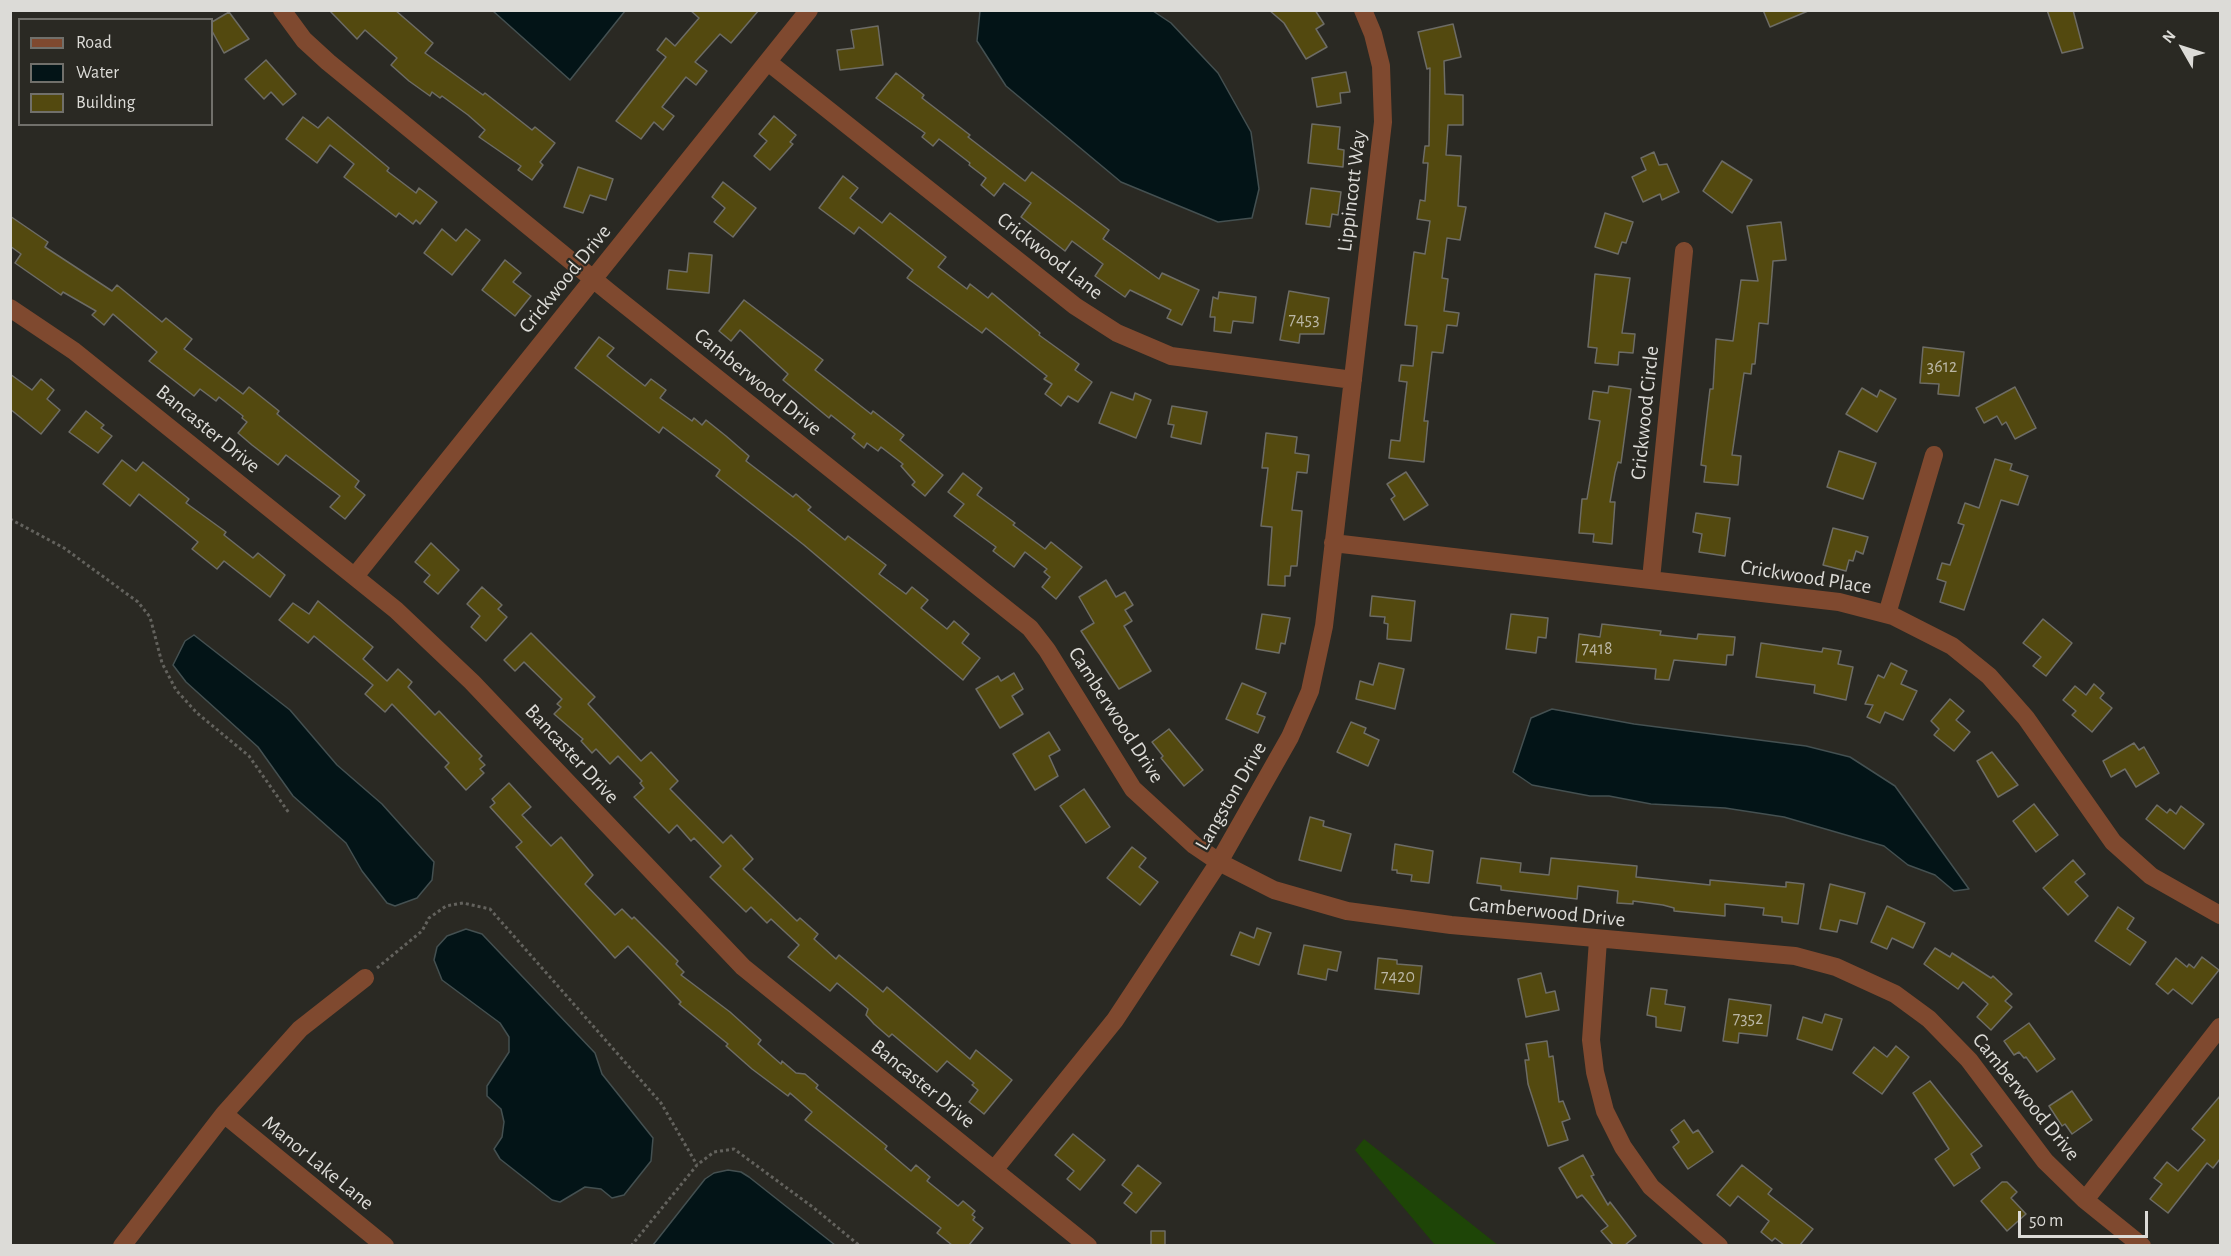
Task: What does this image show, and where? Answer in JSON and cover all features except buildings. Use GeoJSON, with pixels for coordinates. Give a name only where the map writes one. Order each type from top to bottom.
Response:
{"type":"FeatureCollection","features":[{"type":"Feature","properties":{"kind":"street","name":"Camberwood Drive"},"geometry":{"type":"LineString","coordinates":[[282,10],[304,40],[328,62],[594,280],[1030,628],[1047,650],[1133,789],[1186,838],[1219,862],[1274,890],[1347,911],[1451,925],[1598,940],[1796,956],[1836,967],[1874,982],[1915,1008],[1947,1036],[1969,1060],[2030,1144],[2085,1200],[2142,1245]]}},
{"type":"Feature","properties":{"kind":"street","name":"Crickwood Drive"},"geometry":{"type":"LineString","coordinates":[[355,576],[809,10]]}},
{"type":"Feature","properties":{"kind":"street","name":"Lippincott Way"},"geometry":{"type":"LineString","coordinates":[[1353,380],[1384,106],[1380,58],[1363,10]]}},
{"type":"Feature","properties":{"kind":"street","name":"Crickwood Lane"},"geometry":{"type":"LineString","coordinates":[[768,62],[1075,306],[1117,333],[1171,356],[1353,380]]}},
{"type":"Feature","properties":{"kind":"street","name":"Crickwood Circle"},"geometry":{"type":"LineString","coordinates":[[1651,579],[1684,251]]}},
{"type":"Feature","properties":{"kind":"street","name":"Bancaster Drive"},"geometry":{"type":"LineString","coordinates":[[10,308],[74,351],[420,630],[743,967],[1088,1245]]}},
{"type":"Feature","properties":{"kind":"street","name":"Langston Drive"},"geometry":{"type":"LineString","coordinates":[[994,1170],[1114,1020],[1219,862],[1290,737],[1310,691],[1323,634],[1353,380]]}},
{"type":"Feature","properties":{"kind":"street"},"geometry":{"type":"LineString","coordinates":[[1887,614],[1934,455]]}},
{"type":"Feature","properties":{"kind":"street","name":"Crickwood Place"},"geometry":{"type":"LineString","coordinates":[[1333,543],[1839,602],[1887,614],[1938,637],[1989,676],[2026,718],[2113,842],[2151,876],[2220,915]]}},
{"type":"Feature","properties":{"kind":"street"},"geometry":{"type":"LineString","coordinates":[[1598,940],[1591,1040],[1595,1072],[1605,1111],[1623,1147],[1651,1187],[1669,1205],[1719,1245]]}},
{"type":"Feature","properties":{"kind":"street"},"geometry":{"type":"LineString","coordinates":[[122,1245],[224,1114],[300,1029],[365,978]]}},
{"type":"Feature","properties":{"kind":"street"},"geometry":{"type":"LineString","coordinates":[[2085,1200],[2220,1027]]}},
{"type":"Feature","properties":{"kind":"street","name":"Manor Lake Lane"},"geometry":{"type":"LineString","coordinates":[[224,1114],[384,1245]]}},
{"type":"Feature","properties":{"kind":"path"},"geometry":{"type":"LineString","coordinates":[[10,519],[64,548],[138,602],[150,617],[162,663],[176,690],[197,713],[249,756],[289,813]]}},
{"type":"Feature","properties":{"kind":"path"},"geometry":{"type":"LineString","coordinates":[[365,978],[422,931],[429,918],[446,906],[463,903],[489,909],[661,1103],[697,1165]]}},
{"type":"Feature","properties":{"kind":"path"},"geometry":{"type":"LineString","coordinates":[[630,1245],[697,1165],[714,1152],[734,1149],[860,1245]]}},
{"type":"Feature","properties":{"kind":"green space"},"geometry":{"type":"Polygon","coordinates":[[[1364,1139],[1498,1245],[1435,1245],[1355,1150],[1364,1139]]]}},
{"type":"Feature","properties":{"kind":"water"},"geometry":{"type":"Polygon","coordinates":[[[493,11],[625,11],[570,80],[493,11]]]}},
{"type":"Feature","properties":{"kind":"water"},"geometry":{"type":"Polygon","coordinates":[[[980,11],[1153,11],[1171,23],[1218,73],[1251,132],[1259,189],[1252,218],[1218,222],[1121,182],[1006,86],[977,41],[980,11]]]}},
{"type":"Feature","properties":{"kind":"water"},"geometry":{"type":"Polygon","coordinates":[[[194,635],[290,710],[337,765],[382,804],[434,862],[432,880],[417,898],[395,906],[387,903],[362,871],[346,843],[293,796],[258,747],[186,682],[173,665],[185,641],[194,635]]]}},
{"type":"Feature","properties":{"kind":"water"},"geometry":{"type":"Polygon","coordinates":[[[1552,709],[1634,724],[1806,746],[1850,757],[1895,786],[1969,889],[1954,891],[1935,875],[1908,865],[1884,846],[1784,817],[1725,808],[1651,804],[1532,785],[1513,772],[1531,718],[1552,709]]]}},
{"type":"Feature","properties":{"kind":"water"},"geometry":{"type":"Polygon","coordinates":[[[466,929],[482,934],[595,1053],[602,1074],[653,1138],[651,1161],[624,1195],[612,1198],[601,1189],[585,1187],[560,1202],[552,1200],[500,1159],[494,1149],[502,1137],[504,1122],[501,1109],[487,1096],[487,1086],[509,1052],[509,1037],[500,1023],[442,980],[434,960],[437,947],[447,936],[466,929]]]}},
{"type":"Feature","properties":{"kind":"water"},"geometry":{"type":"Polygon","coordinates":[[[728,1170],[741,1172],[749,1177],[835,1245],[653,1245],[705,1179],[714,1173],[728,1170]]]}}]}
